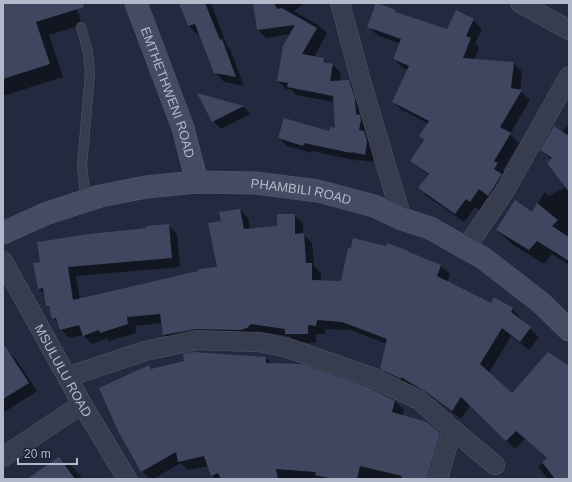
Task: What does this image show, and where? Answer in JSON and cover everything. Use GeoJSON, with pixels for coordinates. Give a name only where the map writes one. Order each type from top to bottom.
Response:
{"type":"FeatureCollection","features":[{"type":"Feature","properties":{"kind":"street","name":"EMTHETHWENI ROAD"},"geometry":{"type":"LineString","coordinates":[[136,3],[183,128],[197,182]]}},
{"type":"Feature","properties":{"kind":"street"},"geometry":{"type":"LineString","coordinates":[[340,3],[361,81],[402,219]]}},
{"type":"Feature","properties":{"kind":"street"},"geometry":{"type":"LineString","coordinates":[[520,3],[569,30]]}},
{"type":"Feature","properties":{"kind":"street"},"geometry":{"type":"LineString","coordinates":[[466,248],[506,189],[569,76]]}},
{"type":"Feature","properties":{"kind":"street","name":"PHAMBILI ROAD"},"geometry":{"type":"LineString","coordinates":[[3,233],[45,214],[100,196],[146,186],[197,182],[255,183],[318,191],[374,206],[402,219],[430,228],[483,258],[540,302],[569,330]]}},
{"type":"Feature","properties":{"kind":"street","name":"MSULULU ROAD"},"geometry":{"type":"LineString","coordinates":[[3,261],[82,404],[127,479]]}},
{"type":"Feature","properties":{"kind":"street"},"geometry":{"type":"LineString","coordinates":[[67,377],[145,350],[169,345],[197,340],[259,342],[288,348],[374,378],[419,400],[495,465]]}},
{"type":"Feature","properties":{"kind":"street"},"geometry":{"type":"LineString","coordinates":[[3,457],[82,404]]}},
{"type":"Feature","properties":{"kind":"street"},"geometry":{"type":"LineString","coordinates":[[438,479],[452,429]]}},
{"type":"Feature","properties":{"kind":"lane"},"geometry":{"type":"LineString","coordinates":[[81,27],[88,52],[90,73],[82,166],[86,201]]}},
{"type":"Feature","properties":{"kind":"building"},"geometry":{"type":"Polygon","coordinates":[[[3,3],[83,3],[84,7],[36,22],[50,64],[3,79],[3,3]]]}},
{"type":"Feature","properties":{"kind":"building"},"geometry":{"type":"Polygon","coordinates":[[[179,3],[205,3],[220,40],[222,39],[236,77],[214,73],[195,24],[188,26],[179,3]]]}},
{"type":"Feature","properties":{"kind":"building"},"geometry":{"type":"Polygon","coordinates":[[[253,3],[274,3],[277,9],[282,8],[317,28],[302,54],[324,58],[324,62],[333,64],[330,81],[349,80],[355,98],[356,114],[360,115],[361,120],[359,130],[364,131],[367,141],[365,155],[304,143],[303,146],[278,138],[284,118],[329,131],[330,127],[335,128],[333,96],[287,87],[288,83],[277,81],[283,46],[295,25],[257,30],[253,3]]]}},
{"type":"Feature","properties":{"kind":"building"},"geometry":{"type":"Polygon","coordinates":[[[376,3],[396,10],[395,12],[447,29],[456,10],[474,19],[466,36],[471,38],[463,58],[514,62],[511,88],[522,90],[500,127],[511,133],[494,161],[498,163],[494,169],[502,174],[488,196],[479,189],[470,202],[466,199],[455,214],[418,188],[429,174],[410,161],[424,140],[419,136],[429,121],[392,102],[409,66],[393,59],[401,39],[367,27],[376,3]]]}},
{"type":"Feature","properties":{"kind":"building"},"geometry":{"type":"Polygon","coordinates":[[[197,93],[244,106],[212,122],[197,93]]]}},
{"type":"Feature","properties":{"kind":"building"},"geometry":{"type":"Polygon","coordinates":[[[554,126],[569,136],[569,192],[547,163],[552,158],[540,150],[554,126]]]}},
{"type":"Feature","properties":{"kind":"building"},"geometry":{"type":"Polygon","coordinates":[[[515,200],[532,212],[537,203],[558,220],[552,226],[569,237],[569,261],[537,241],[529,250],[496,230],[515,200]]]}},
{"type":"Feature","properties":{"kind":"building"},"geometry":{"type":"Polygon","coordinates":[[[240,209],[244,229],[277,226],[277,214],[295,214],[295,234],[304,233],[306,263],[312,263],[312,280],[341,281],[348,248],[351,248],[353,238],[386,246],[387,243],[441,265],[437,276],[491,303],[494,297],[513,308],[511,312],[531,327],[520,342],[502,328],[480,364],[512,393],[548,352],[569,366],[569,479],[555,479],[542,462],[547,458],[516,431],[506,441],[461,397],[452,411],[426,392],[401,377],[401,379],[380,369],[387,339],[342,322],[317,320],[316,326],[308,325],[308,334],[285,334],[285,329],[251,324],[247,328],[240,330],[197,329],[163,335],[160,314],[127,317],[128,324],[100,333],[99,330],[83,336],[79,325],[60,330],[56,318],[52,319],[49,306],[46,306],[43,288],[38,289],[33,263],[40,262],[37,242],[169,224],[172,258],[68,267],[73,300],[198,271],[198,269],[217,267],[208,223],[221,221],[219,212],[240,209]]]}},
{"type":"Feature","properties":{"kind":"building"},"geometry":{"type":"Polygon","coordinates":[[[3,343],[29,383],[3,399],[3,343]]]}},
{"type":"Feature","properties":{"kind":"building"},"geometry":{"type":"Polygon","coordinates":[[[193,352],[266,357],[266,363],[302,364],[370,388],[395,401],[392,412],[427,422],[440,433],[427,479],[401,479],[402,476],[360,466],[357,479],[333,479],[315,475],[316,472],[276,469],[278,479],[221,479],[218,473],[211,476],[204,456],[178,462],[176,452],[141,472],[118,431],[99,388],[149,365],[151,369],[184,361],[183,354],[193,352]]]}},
{"type":"Feature","properties":{"kind":"building"},"geometry":{"type":"Polygon","coordinates":[[[59,457],[75,479],[27,479],[59,457]]]}}]}
